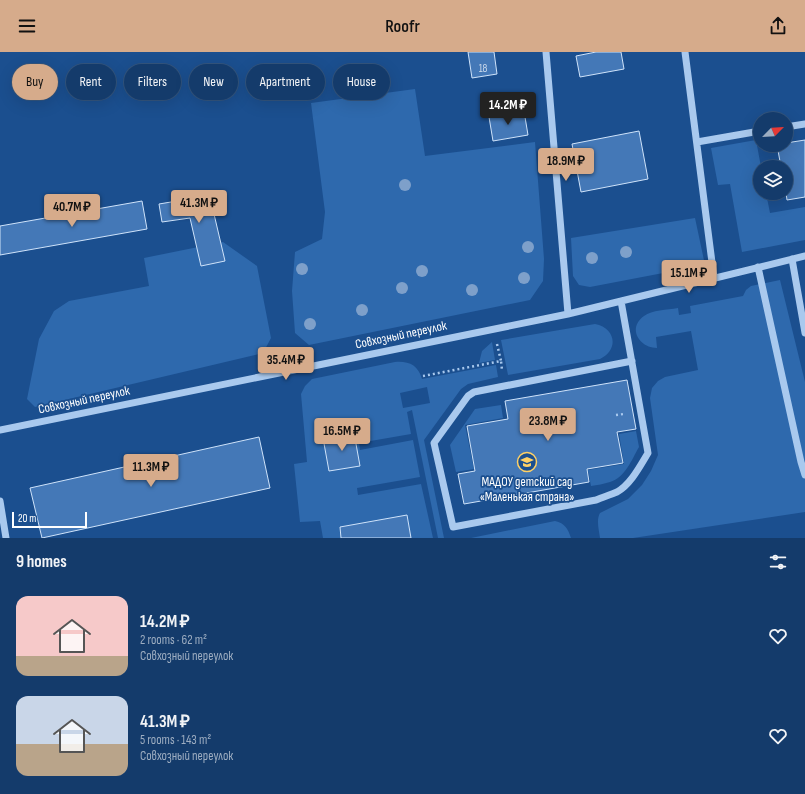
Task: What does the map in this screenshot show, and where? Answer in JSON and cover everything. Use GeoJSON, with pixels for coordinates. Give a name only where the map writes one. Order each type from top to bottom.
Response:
{"type":"FeatureCollection","features":[{"type":"Feature","properties":{"kind":"street"},"geometry":{"type":"LineString","coordinates":[[546,52],[568,314]]}},
{"type":"Feature","properties":{"kind":"street"},"geometry":{"type":"LineString","coordinates":[[685,52],[714,278]]}},
{"type":"Feature","properties":{"kind":"street"},"geometry":{"type":"LineString","coordinates":[[793,126],[805,124]]}},
{"type":"Feature","properties":{"kind":"street"},"geometry":{"type":"LineString","coordinates":[[697,142],[753,132]]}},
{"type":"Feature","properties":{"kind":"street","name":"Совхозный переулок"},"geometry":{"type":"LineString","coordinates":[[0,430],[568,314],[805,256]]}},
{"type":"Feature","properties":{"kind":"street"},"geometry":{"type":"LineString","coordinates":[[792,259],[805,333]]}},
{"type":"Feature","properties":{"kind":"street"},"geometry":{"type":"LineString","coordinates":[[758,267],[805,475]]}},
{"type":"Feature","properties":{"kind":"street"},"geometry":{"type":"LineString","coordinates":[[621,301],[632,361],[648,453],[629,481],[618,491],[596,500],[453,527],[434,443],[468,396],[474,392],[632,361]]}},
{"type":"Feature","properties":{"kind":"street"},"geometry":{"type":"LineString","coordinates":[[0,501],[6,538]]}},
{"type":"Feature","properties":{"kind":"path"},"geometry":{"type":"LineString","coordinates":[[424,376],[501,361],[505,386]]}},
{"type":"Feature","properties":{"kind":"shaded area"},"geometry":{"type":"Polygon","coordinates":[[[415,89],[425,156],[535,142],[544,259],[543,281],[530,300],[309,345],[295,333],[292,291],[295,252],[322,239],[325,212],[311,103],[333,100],[390,100],[390,92],[415,89]]]}},
{"type":"Feature","properties":{"kind":"shaded area"},"geometry":{"type":"Polygon","coordinates":[[[753,141],[753,152],[758,152],[760,160],[753,160],[753,200],[767,200],[770,213],[805,207],[805,240],[742,252],[730,184],[718,185],[711,148],[753,141]]]}},
{"type":"Feature","properties":{"kind":"shaded area"},"geometry":{"type":"Polygon","coordinates":[[[695,218],[705,265],[590,287],[579,285],[573,276],[571,238],[695,218]]]}},
{"type":"Feature","properties":{"kind":"shaded area"},"geometry":{"type":"Polygon","coordinates":[[[223,242],[257,266],[271,338],[263,353],[35,407],[27,399],[39,339],[54,311],[69,301],[149,286],[144,258],[223,242]]]}},
{"type":"Feature","properties":{"kind":"shaded area"},"geometry":{"type":"Polygon","coordinates":[[[780,280],[805,382],[805,512],[633,538],[600,538],[598,522],[600,513],[628,499],[642,485],[651,471],[658,455],[650,398],[652,388],[658,381],[665,377],[698,370],[691,331],[656,337],[657,348],[651,347],[645,345],[637,336],[636,326],[639,321],[647,314],[660,310],[678,308],[679,315],[691,313],[690,306],[743,296],[746,290],[751,286],[780,280]]]}},
{"type":"Feature","properties":{"kind":"shaded area"},"geometry":{"type":"Polygon","coordinates":[[[595,324],[602,326],[607,330],[611,334],[612,340],[610,350],[600,359],[508,375],[501,340],[595,324]]]}},
{"type":"Feature","properties":{"kind":"shaded area"},"geometry":{"type":"Polygon","coordinates":[[[492,342],[495,360],[479,363],[482,351],[492,342]]]}},
{"type":"Feature","properties":{"kind":"shaded area"},"geometry":{"type":"Polygon","coordinates":[[[395,362],[409,363],[418,370],[422,379],[496,365],[498,377],[468,384],[461,389],[424,440],[444,538],[438,538],[412,410],[407,412],[411,434],[359,443],[360,450],[413,440],[420,477],[357,488],[358,495],[421,484],[433,538],[323,538],[320,521],[300,522],[294,464],[307,462],[301,394],[305,386],[312,379],[395,362]],[[427,387],[400,393],[403,408],[430,403],[427,387]]]}},
{"type":"Feature","properties":{"kind":"shaded area"},"geometry":{"type":"Polygon","coordinates":[[[501,405],[503,418],[465,425],[474,469],[456,472],[450,445],[475,409],[501,405]]]}},
{"type":"Feature","properties":{"kind":"shaded area"},"geometry":{"type":"Polygon","coordinates":[[[636,431],[639,447],[631,462],[620,477],[615,480],[591,486],[588,470],[624,464],[619,434],[636,431]]]}},
{"type":"Feature","properties":{"kind":"shaded area"},"geometry":{"type":"Polygon","coordinates":[[[555,521],[566,527],[571,538],[471,538],[555,521]]]}},
{"type":"Feature","properties":{"kind":"building"},"geometry":{"type":"Polygon","coordinates":[[[468,52],[494,52],[497,74],[472,78],[468,52]]]}},
{"type":"Feature","properties":{"kind":"building"},"geometry":{"type":"Polygon","coordinates":[[[596,52],[621,52],[624,69],[580,77],[576,56],[596,52]]]}},
{"type":"Feature","properties":{"kind":"building"},"geometry":{"type":"Polygon","coordinates":[[[524,111],[528,135],[493,141],[489,117],[524,111]]]}},
{"type":"Feature","properties":{"kind":"building"},"geometry":{"type":"Polygon","coordinates":[[[639,131],[648,179],[581,192],[572,144],[639,131]]]}},
{"type":"Feature","properties":{"kind":"building"},"geometry":{"type":"Polygon","coordinates":[[[805,140],[805,197],[793,199],[793,160],[780,160],[778,152],[793,152],[793,142],[805,140]]]}},
{"type":"Feature","properties":{"kind":"building"},"geometry":{"type":"Polygon","coordinates":[[[219,194],[222,212],[214,214],[225,261],[201,266],[190,218],[162,222],[159,204],[219,194]]]}},
{"type":"Feature","properties":{"kind":"building"},"geometry":{"type":"Polygon","coordinates":[[[142,201],[147,229],[0,255],[0,226],[142,201]]]}},
{"type":"Feature","properties":{"kind":"building"},"geometry":{"type":"Polygon","coordinates":[[[627,380],[636,429],[617,432],[623,463],[587,469],[589,482],[464,504],[458,474],[475,471],[467,426],[508,419],[505,401],[627,380]]]}},
{"type":"Feature","properties":{"kind":"building"},"geometry":{"type":"Polygon","coordinates":[[[354,433],[360,466],[329,471],[323,438],[354,433]]]}},
{"type":"Feature","properties":{"kind":"building"},"geometry":{"type":"Polygon","coordinates":[[[259,437],[270,488],[42,538],[30,488],[259,437]]]}},
{"type":"Feature","properties":{"kind":"building"},"geometry":{"type":"Polygon","coordinates":[[[407,515],[411,538],[341,538],[340,527],[407,515]]]}},
{"type":"Feature","properties":{"kind":"place","name":"МАДОУ детский сад «Маленькая страна»"},"geometry":{"type":"Point","coordinates":[527,462]}}]}
